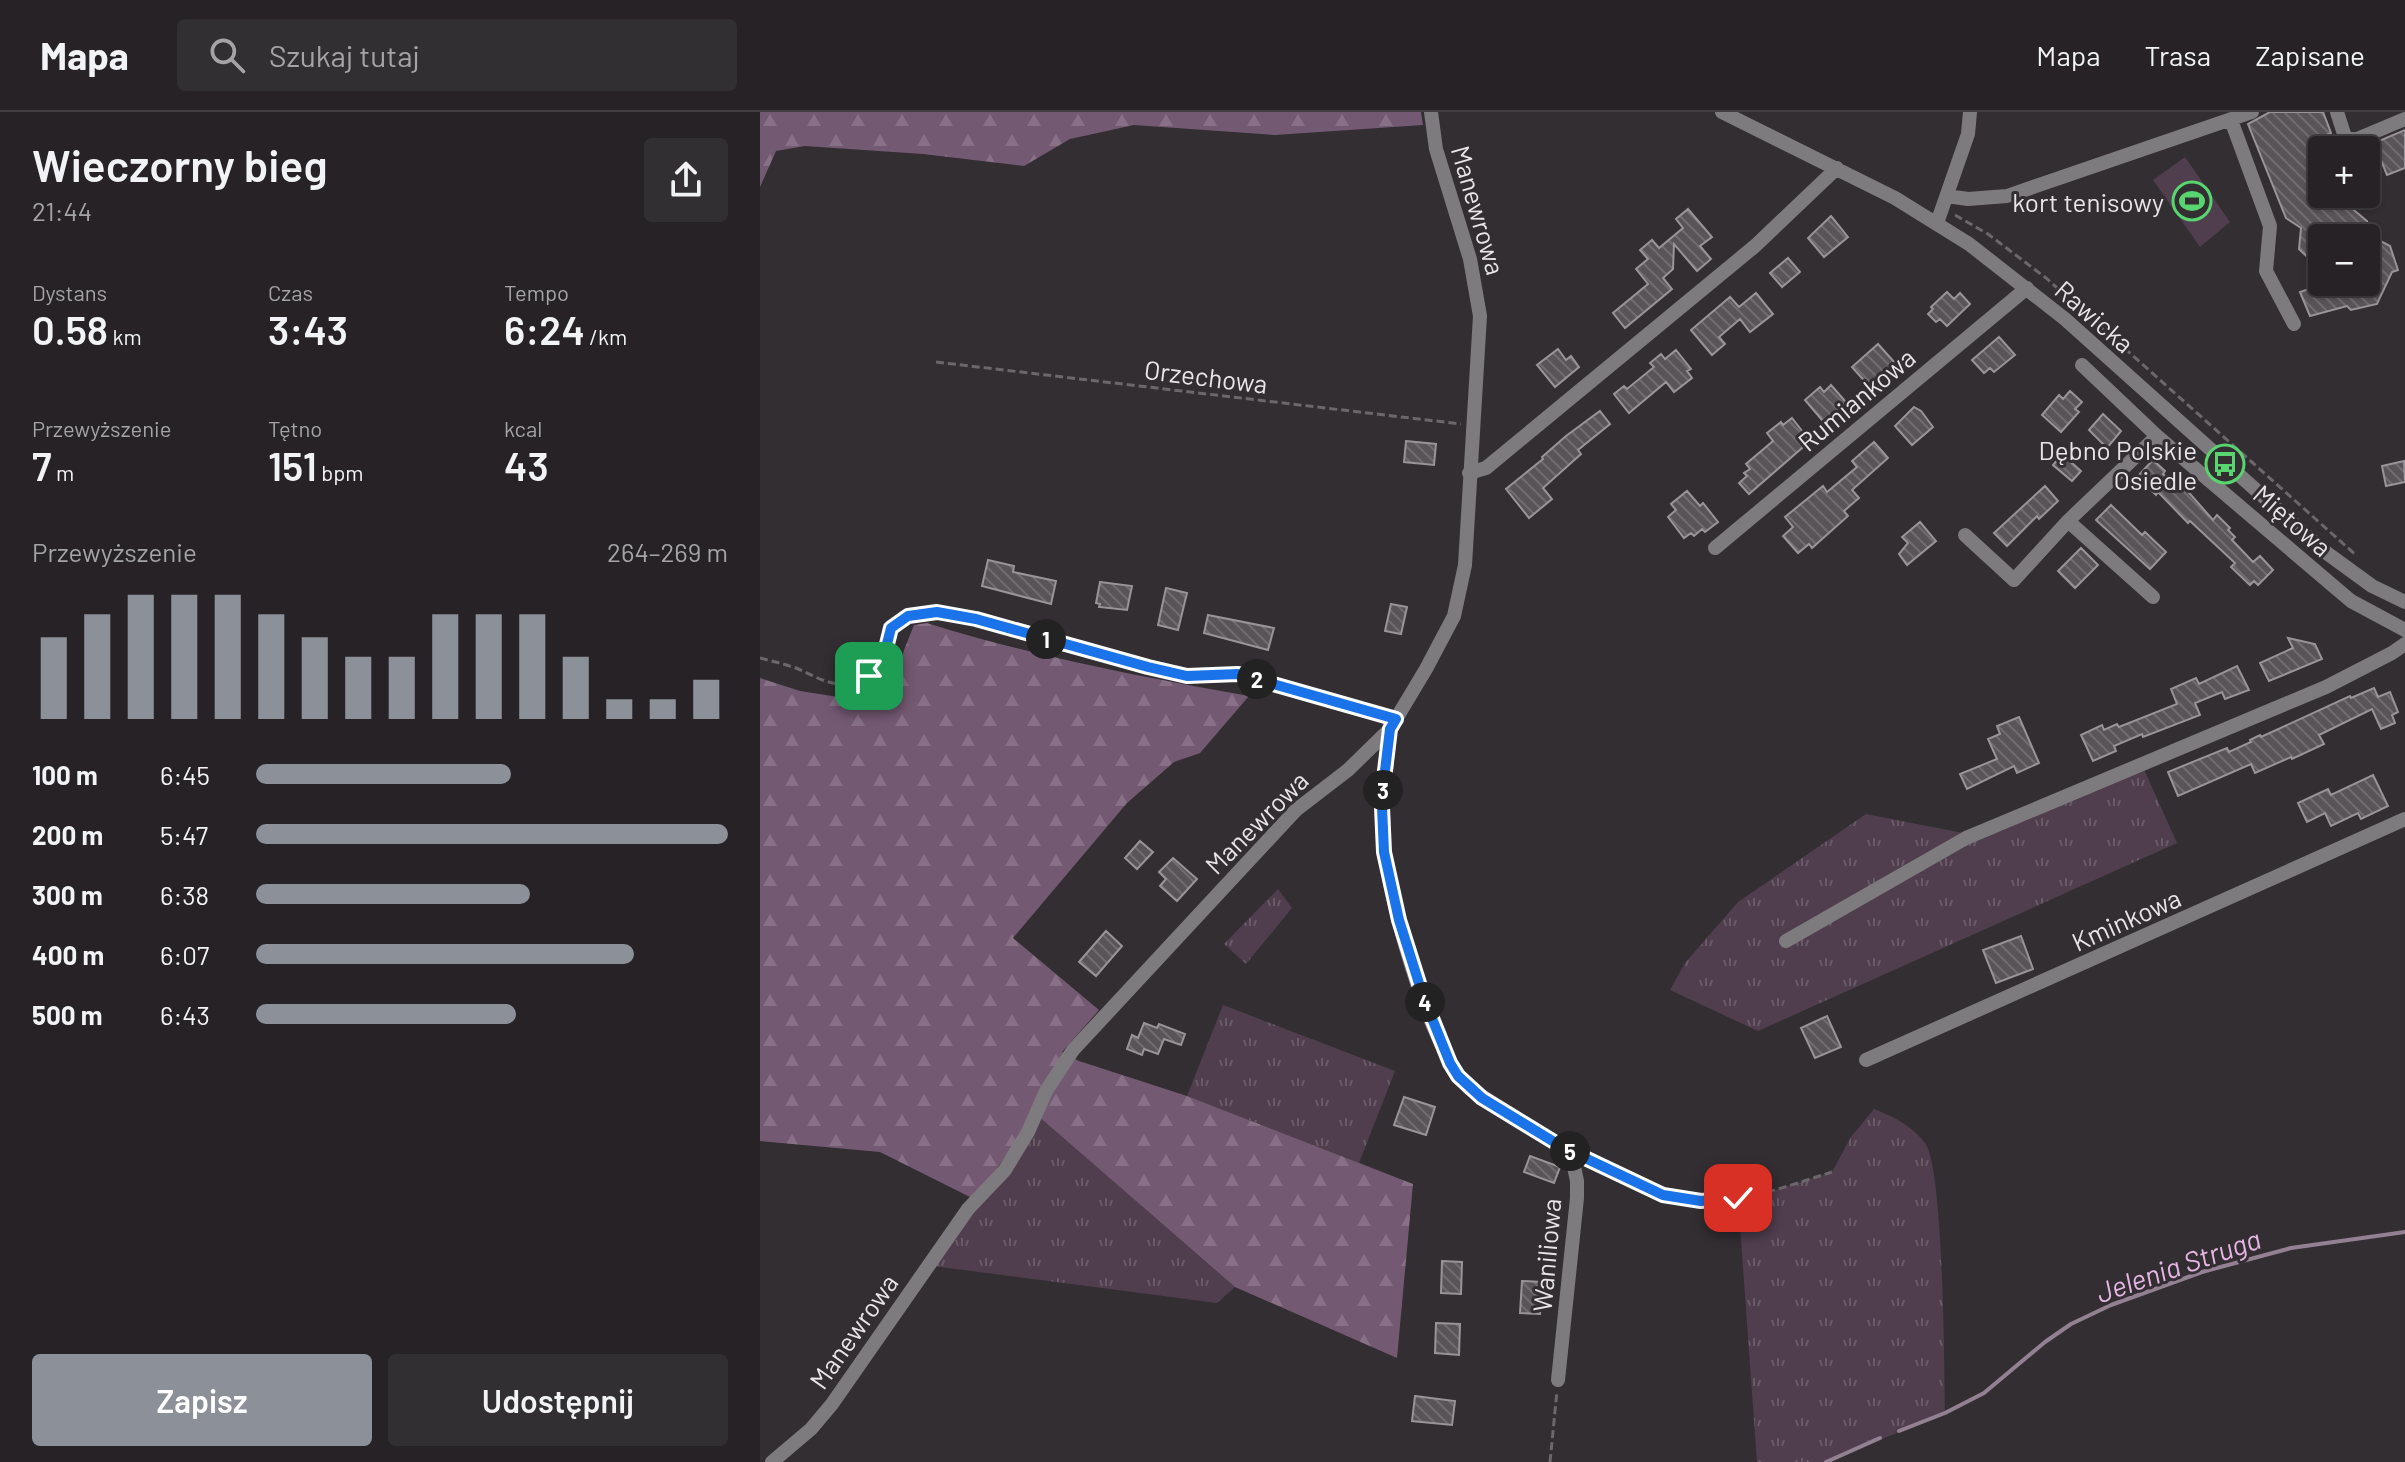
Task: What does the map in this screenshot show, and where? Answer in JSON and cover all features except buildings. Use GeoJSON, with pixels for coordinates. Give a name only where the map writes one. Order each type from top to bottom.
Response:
{"type":"FeatureCollection","features":[{"type":"Feature","properties":{"kind":"street","name":"Manewrowa"},"geometry":{"type":"LineString","coordinates":[[772,1462],[811,1429],[832,1404],[968,1209],[1005,1170],[1028,1132],[1046,1091],[1073,1050],[1296,810],[1348,770],[1393,724],[1454,616],[1465,565],[1480,328],[1478,293],[1436,149],[1431,112]]}},
{"type":"Feature","properties":{"kind":"street","name":"Rawicka"},"geometry":{"type":"LineString","coordinates":[[1722,112],[1837,168],[1937,223],[2027,288],[2324,551],[2372,586],[2405,602]]}},
{"type":"Feature","properties":{"kind":"street"},"geometry":{"type":"LineString","coordinates":[[1937,223],[1968,134],[1970,112]]}},
{"type":"Feature","properties":{"kind":"street"},"geometry":{"type":"LineString","coordinates":[[1947,196],[1968,199],[2007,196],[2252,112]]}},
{"type":"Feature","properties":{"kind":"street"},"geometry":{"type":"LineString","coordinates":[[2337,112],[2344,136]]}},
{"type":"Feature","properties":{"kind":"street"},"geometry":{"type":"LineString","coordinates":[[2365,136],[2405,119]]}},
{"type":"Feature","properties":{"kind":"street"},"geometry":{"type":"LineString","coordinates":[[2231,120],[2270,226],[2266,271],[2294,324]]}},
{"type":"Feature","properties":{"kind":"street"},"geometry":{"type":"LineString","coordinates":[[1469,473],[1486,468],[1708,285],[1766,236],[1837,168]]}},
{"type":"Feature","properties":{"kind":"street","name":"Rumiankowa"},"geometry":{"type":"LineString","coordinates":[[1715,548],[2027,288]]}},
{"type":"Feature","properties":{"kind":"street","name":"Miętowa"},"geometry":{"type":"LineString","coordinates":[[2082,365],[2157,436],[2351,601],[2405,630]]}},
{"type":"Feature","properties":{"kind":"street"},"geometry":{"type":"LineString","coordinates":[[2139,419],[2156,401]]}},
{"type":"Feature","properties":{"kind":"street"},"geometry":{"type":"LineString","coordinates":[[1965,535],[2014,580],[2068,521],[2157,436]]}},
{"type":"Feature","properties":{"kind":"street"},"geometry":{"type":"LineString","coordinates":[[2068,521],[2153,597]]}},
{"type":"Feature","properties":{"kind":"street"},"geometry":{"type":"LineString","coordinates":[[976,619],[1187,676],[1238,674],[1393,724],[1382,807],[1384,852],[1399,920],[1443,1047],[1458,1076],[1469,1088],[1564,1148]]}},
{"type":"Feature","properties":{"kind":"street"},"geometry":{"type":"LineString","coordinates":[[1786,941],[1966,838],[2326,687],[2405,644]]}},
{"type":"Feature","properties":{"kind":"street","name":"Kminkowa"},"geometry":{"type":"LineString","coordinates":[[1866,1060],[2405,819]]}},
{"type":"Feature","properties":{"kind":"street","name":"Waniliowa"},"geometry":{"type":"LineString","coordinates":[[1558,1380],[1577,1198],[1574,1167],[1564,1148]]}},
{"type":"Feature","properties":{"kind":"path","name":"Orzechowa"},"geometry":{"type":"LineString","coordinates":[[936,362],[1472,425]]}},
{"type":"Feature","properties":{"kind":"path"},"geometry":{"type":"LineString","coordinates":[[760,658],[795,668],[826,682],[852,682],[875,671],[884,656],[891,628],[908,616],[937,612],[976,619]]}},
{"type":"Feature","properties":{"kind":"path"},"geometry":{"type":"LineString","coordinates":[[1564,1148],[1663,1195],[1701,1201],[1752,1197],[1832,1172]]}},
{"type":"Feature","properties":{"kind":"path"},"geometry":{"type":"LineString","coordinates":[[1550,1462],[1558,1380]]}},
{"type":"Feature","properties":{"kind":"green space"},"geometry":{"type":"Polygon","coordinates":[[[760,112],[1421,112],[1423,125],[1275,135],[1134,125],[1070,139],[1024,166],[923,154],[805,146],[776,151],[760,187],[760,112]]]}},
{"type":"Feature","properties":{"kind":"green space","name":"kort tenisowy"},"geometry":{"type":"Polygon","coordinates":[[[2185,157],[2230,222],[2200,247],[2153,180],[2185,157]]]}},
{"type":"Feature","properties":{"kind":"green space"},"geometry":{"type":"Polygon","coordinates":[[[927,623],[1087,665],[1249,696],[1200,753],[1174,762],[1127,803],[1013,938],[1099,1010],[1062,1052],[1079,1061],[1187,1096],[1413,1184],[1397,1358],[1235,1287],[1037,1115],[974,1199],[880,1152],[760,1141],[760,678],[800,691],[864,701],[894,691],[914,625],[927,623]]]}},
{"type":"Feature","properties":{"kind":"green space"},"geometry":{"type":"Polygon","coordinates":[[[2142,765],[2177,843],[1758,1031],[1670,990],[1685,963],[1738,902],[1866,814],[1963,833],[2142,765]]]}},
{"type":"Feature","properties":{"kind":"green space"},"geometry":{"type":"Polygon","coordinates":[[[1278,889],[1292,908],[1246,964],[1224,944],[1278,889]]]}},
{"type":"Feature","properties":{"kind":"green space"},"geometry":{"type":"Polygon","coordinates":[[[1223,1005],[1395,1071],[1359,1163],[1187,1096],[1223,1005]]]}},
{"type":"Feature","properties":{"kind":"green space"},"geometry":{"type":"Polygon","coordinates":[[[1874,1109],[1914,1131],[1925,1143],[1931,1160],[1942,1271],[1945,1413],[1826,1462],[1757,1462],[1738,1198],[1753,1197],[1832,1172],[1851,1137],[1874,1109]]]}},
{"type":"Feature","properties":{"kind":"green space"},"geometry":{"type":"Polygon","coordinates":[[[1037,1115],[1235,1287],[1217,1303],[933,1266],[974,1199],[1037,1115]]]}},
{"type":"Feature","properties":{"kind":"waterway","name":"Jelenia Struga"},"geometry":{"type":"LineString","coordinates":[[1899,1431],[1984,1393],[2045,1342],[2071,1324],[2111,1305],[2202,1272],[2291,1248],[2405,1232]]}},
{"type":"Feature","properties":{"kind":"waterway","name":"Jelenia Struga"},"geometry":{"type":"LineString","coordinates":[[1826,1462],[1880,1438]]}},
{"type":"Feature","properties":{"kind":"place","name":"kort tenisowy"},"geometry":{"type":"Point","coordinates":[2192,201]}},
{"type":"Feature","properties":{"kind":"place","name":"Dębno Polskie Osiedle"},"geometry":{"type":"Point","coordinates":[2225,464]}},
{"type":"Feature","properties":{"kind":"route"},"geometry":{"type":"LineString","coordinates":[[869,676],[884,656],[891,628],[908,616],[937,612],[976,619],[1187,676],[1238,674],[1396,719],[1390,729],[1384,779],[1384,852],[1399,920],[1423,996],[1458,1076],[1482,1098],[1564,1148],[1663,1195],[1701,1201],[1738,1198]]}}]}
